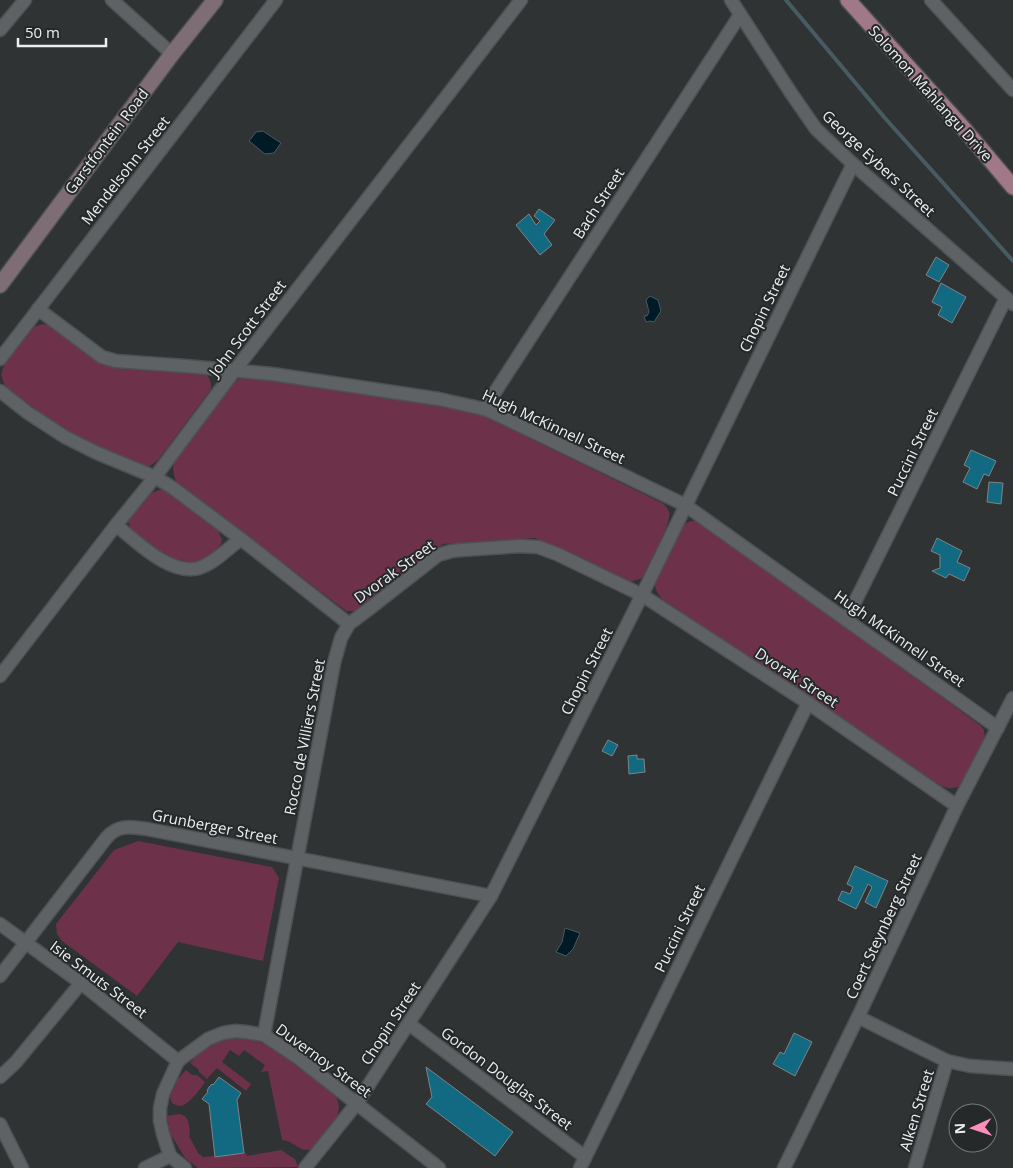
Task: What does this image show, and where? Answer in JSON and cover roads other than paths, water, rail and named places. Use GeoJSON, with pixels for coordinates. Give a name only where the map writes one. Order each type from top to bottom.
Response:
{"type":"FeatureCollection","features":[{"type":"Feature","properties":{"kind":"main road","name":"Garstfontein Road"},"geometry":{"type":"LineString","coordinates":[[0,284],[172,54],[215,0]]}},
{"type":"Feature","properties":{"kind":"main road","name":"Solomon Mahlangu Drive"},"geometry":{"type":"LineString","coordinates":[[848,0],[965,130],[1013,187]]}},
{"type":"Feature","properties":{"kind":"street"},"geometry":{"type":"LineString","coordinates":[[0,30],[25,0]]}},
{"type":"Feature","properties":{"kind":"street"},"geometry":{"type":"LineString","coordinates":[[112,0],[172,54]]}},
{"type":"Feature","properties":{"kind":"street","name":"Mendelsohn Street"},"geometry":{"type":"LineString","coordinates":[[0,359],[276,0]]}},
{"type":"Feature","properties":{"kind":"street","name":"John Scott Street"},"geometry":{"type":"LineString","coordinates":[[0,676],[521,0]]}},
{"type":"Feature","properties":{"kind":"street","name":"George Eybers Street"},"geometry":{"type":"LineString","coordinates":[[731,0],[809,120],[823,137],[1009,301]]}},
{"type":"Feature","properties":{"kind":"street"},"geometry":{"type":"LineString","coordinates":[[931,0],[1013,90]]}},
{"type":"Feature","properties":{"kind":"street","name":"Bach Street"},"geometry":{"type":"LineString","coordinates":[[484,408],[740,15]]}},
{"type":"Feature","properties":{"kind":"street","name":"Chopin Street"},"geometry":{"type":"LineString","coordinates":[[305,1168],[356,1103],[491,896],[642,595],[853,164]]}},
{"type":"Feature","properties":{"kind":"street","name":"Puccini Street"},"geometry":{"type":"LineString","coordinates":[[846,620],[1009,301]]}},
{"type":"Feature","properties":{"kind":"street","name":"Hugh McKinnell Street"},"geometry":{"type":"LineString","coordinates":[[38,310],[102,357],[110,360],[272,374],[439,398],[484,408],[685,505],[998,728]]}},
{"type":"Feature","properties":{"kind":"street","name":"Dvorak Street"},"geometry":{"type":"LineString","coordinates":[[0,391],[28,413],[64,437],[155,477],[173,488],[349,624],[438,555],[452,550],[520,546],[538,547],[557,554],[642,595],[808,703],[957,806]]}},
{"type":"Feature","properties":{"kind":"street"},"geometry":{"type":"LineString","coordinates":[[116,525],[153,555],[174,566],[191,569],[199,568],[211,562],[241,539]]}},
{"type":"Feature","properties":{"kind":"street","name":"Rocco de Villiers Street"},"geometry":{"type":"LineString","coordinates":[[264,1035],[337,649],[349,624]]}},
{"type":"Feature","properties":{"kind":"street","name":"Coert Steynberg Street"},"geometry":{"type":"LineString","coordinates":[[784,1168],[858,1017],[957,806],[1013,698]]}},
{"type":"Feature","properties":{"kind":"street","name":"Puccini Street"},"geometry":{"type":"LineString","coordinates":[[583,1163],[808,703]]}},
{"type":"Feature","properties":{"kind":"street","name":"Grunberger Street"},"geometry":{"type":"LineString","coordinates":[[0,976],[107,837],[120,828],[130,827],[147,830],[491,896]]}},
{"type":"Feature","properties":{"kind":"street","name":"Isie Smuts Street"},"geometry":{"type":"LineString","coordinates":[[0,924],[81,984],[178,1061]]}},
{"type":"Feature","properties":{"kind":"street"},"geometry":{"type":"LineString","coordinates":[[0,1077],[16,1062],[81,984]]}},
{"type":"Feature","properties":{"kind":"street"},"geometry":{"type":"LineString","coordinates":[[858,1017],[947,1061],[970,1066],[1013,1070]]}},
{"type":"Feature","properties":{"kind":"street","name":"Gordon Douglas Street"},"geometry":{"type":"LineString","coordinates":[[409,1024],[583,1163]]}},
{"type":"Feature","properties":{"kind":"street","name":"Duvernoy Street"},"geometry":{"type":"LineString","coordinates":[[178,1061],[208,1039],[223,1033],[236,1031],[264,1035],[297,1057],[439,1168]]}},
{"type":"Feature","properties":{"kind":"street"},"geometry":{"type":"LineString","coordinates":[[178,1061],[163,1094],[160,1121],[162,1134],[170,1156],[185,1168]]}},
{"type":"Feature","properties":{"kind":"street","name":"Alken Street"},"geometry":{"type":"LineString","coordinates":[[915,1168],[947,1061]]}},
{"type":"Feature","properties":{"kind":"street"},"geometry":{"type":"LineString","coordinates":[[0,1124],[22,1168]]}},
{"type":"Feature","properties":{"kind":"street"},"geometry":{"type":"LineString","coordinates":[[145,1168],[170,1156]]}},
{"type":"Feature","properties":{"kind":"water"},"geometry":{"type":"Polygon","coordinates":[[[263,131],[281,143],[274,153],[265,154],[249,141],[256,132],[263,131]]]}},
{"type":"Feature","properties":{"kind":"water"},"geometry":{"type":"Polygon","coordinates":[[[650,296],[658,300],[661,311],[654,322],[646,322],[644,316],[647,316],[649,312],[646,300],[650,296]]]}},
{"type":"Feature","properties":{"kind":"water"},"geometry":{"type":"Polygon","coordinates":[[[565,928],[580,933],[573,949],[566,956],[556,952],[562,942],[565,928]]]}},
{"type":"Feature","properties":{"kind":"waterway"},"geometry":{"type":"LineString","coordinates":[[786,0],[884,117],[1013,261]]}}]}
